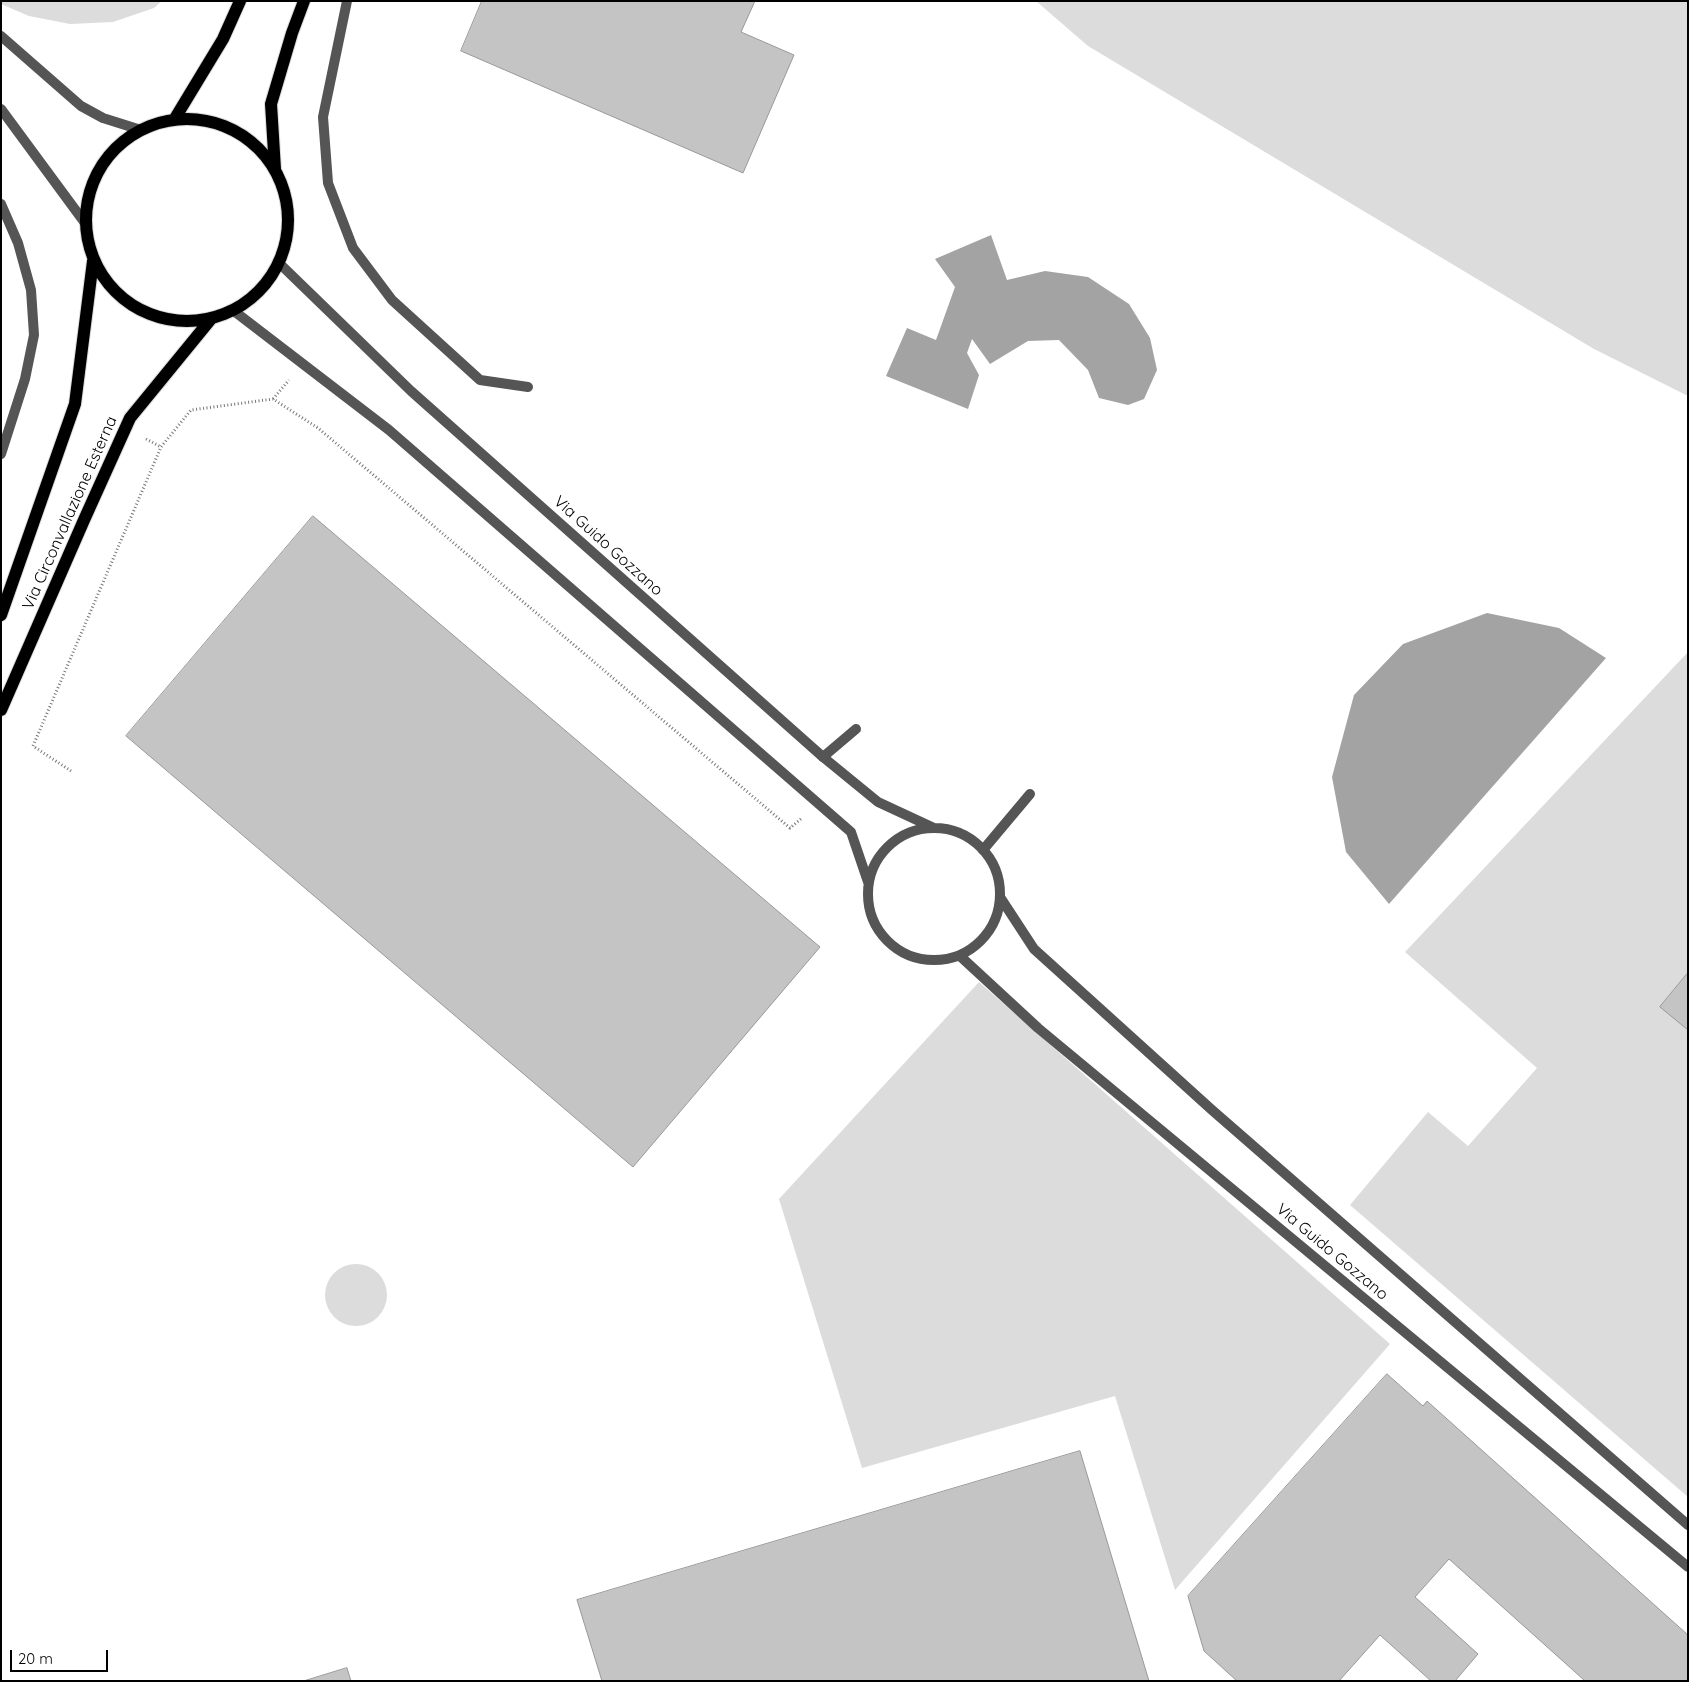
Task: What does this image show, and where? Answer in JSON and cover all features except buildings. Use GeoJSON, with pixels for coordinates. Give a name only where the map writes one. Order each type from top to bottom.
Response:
{"type":"FeatureCollection","features":[{"type":"Feature","properties":{"kind":"main road"},"geometry":{"type":"LineString","coordinates":[[174,120],[223,39],[240,1]]}},
{"type":"Feature","properties":{"kind":"main road","name":"Via Circonvallazione Esterna"},"geometry":{"type":"LineString","coordinates":[[275,169],[272,104],[292,33],[304,1]]}},
{"type":"Feature","properties":{"kind":"main road","name":"Via Circonvallazione Esterna"},"geometry":{"type":"LineString","coordinates":[[174,120],[209,121],[235,131],[257,147],[275,169],[287,199],[288,232],[280,263],[261,291],[234,311],[211,319],[183,322],[155,317],[129,304],[108,285],[93,261],[87,242],[85,223],[88,195],[99,168],[117,146],[141,130],[174,120]]}},
{"type":"Feature","properties":{"kind":"main road","name":"Via Circonvallazione Esterna"},"geometry":{"type":"LineString","coordinates":[[1,615],[74,404],[93,261]]}},
{"type":"Feature","properties":{"kind":"main road","name":"Via Circonvallazione Esterna"},"geometry":{"type":"LineString","coordinates":[[1,710],[130,418],[211,319]]}},
{"type":"Feature","properties":{"kind":"street"},"geometry":{"type":"LineString","coordinates":[[347,1],[323,117],[328,183],[353,248],[392,300],[480,380],[528,387]]}},
{"type":"Feature","properties":{"kind":"street"},"geometry":{"type":"LineString","coordinates":[[1,36],[81,106],[103,118],[141,130]]}},
{"type":"Feature","properties":{"kind":"street"},"geometry":{"type":"LineString","coordinates":[[1,109],[85,223]]}},
{"type":"Feature","properties":{"kind":"street"},"geometry":{"type":"LineString","coordinates":[[1,204],[18,243],[30,290],[34,335],[26,379],[1,454]]}},
{"type":"Feature","properties":{"kind":"street","name":"Via Guido Gozzano"},"geometry":{"type":"LineString","coordinates":[[280,263],[411,391],[823,757],[878,802],[934,828]]}},
{"type":"Feature","properties":{"kind":"street"},"geometry":{"type":"LineString","coordinates":[[234,311],[389,430],[851,832],[868,882]]}},
{"type":"Feature","properties":{"kind":"street"},"geometry":{"type":"LineString","coordinates":[[823,757],[856,729]]}},
{"type":"Feature","properties":{"kind":"street"},"geometry":{"type":"LineString","coordinates":[[983,850],[1030,794]]}},
{"type":"Feature","properties":{"kind":"street"},"geometry":{"type":"LineString","coordinates":[[934,828],[952,831],[969,838],[983,850],[999,880],[1000,897],[997,915],[988,932],[976,945],[960,956],[940,960],[920,960],[900,952],[884,939],[873,922],[867,902],[868,882],[876,861],[891,843],[911,832],[934,828]]}},
{"type":"Feature","properties":{"kind":"street","name":"Via Guido Gozzano"},"geometry":{"type":"LineString","coordinates":[[1000,897],[1034,949],[1048,963],[1212,1110],[1688,1525]]}},
{"type":"Feature","properties":{"kind":"street","name":"Via Guido Gozzano"},"geometry":{"type":"LineString","coordinates":[[960,956],[1038,1028],[1688,1568]]}},
{"type":"Feature","properties":{"kind":"path"},"geometry":{"type":"LineString","coordinates":[[71,771],[33,746],[161,447],[191,410],[273,399],[318,428],[790,828],[818,804]]}},
{"type":"Feature","properties":{"kind":"shaded area"},"geometry":{"type":"Polygon","coordinates":[[[1,1],[162,1],[154,8],[113,22],[70,24],[29,16],[1,4],[1,1]]]}},
{"type":"Feature","properties":{"kind":"shaded area"},"geometry":{"type":"Polygon","coordinates":[[[1036,1],[1688,1],[1688,396],[1594,349],[1088,46],[1036,1]]]}},
{"type":"Feature","properties":{"kind":"shaded area"},"geometry":{"type":"Polygon","coordinates":[[[991,235],[1007,280],[1045,271],[1088,277],[1129,304],[1150,338],[1157,370],[1144,399],[1128,405],[1099,398],[1088,370],[1059,340],[1028,341],[990,364],[972,339],[967,353],[979,375],[968,409],[886,376],[907,328],[936,340],[955,287],[935,259],[991,235]]]}},
{"type":"Feature","properties":{"kind":"shaded area"},"geometry":{"type":"Polygon","coordinates":[[[1487,613],[1559,628],[1606,658],[1389,904],[1346,852],[1332,777],[1354,695],[1403,644],[1487,613]]]}},
{"type":"Feature","properties":{"kind":"shaded area"},"geometry":{"type":"Polygon","coordinates":[[[1688,652],[1688,1497],[1350,1205],[1428,1112],[1468,1146],[1537,1068],[1405,952],[1688,652]]]}},
{"type":"Feature","properties":{"kind":"shaded area"},"geometry":{"type":"Polygon","coordinates":[[[979,982],[1390,1344],[1175,1590],[1115,1396],[862,1468],[779,1199],[979,982]]]}},
{"type":"Feature","properties":{"kind":"shaded area"},"geometry":{"type":"Polygon","coordinates":[[[350,1264],[362,1264],[378,1273],[385,1283],[387,1295],[385,1307],[378,1317],[362,1326],[350,1326],[339,1321],[330,1312],[325,1301],[325,1289],[330,1278],[339,1269],[350,1264]]]}}]}
